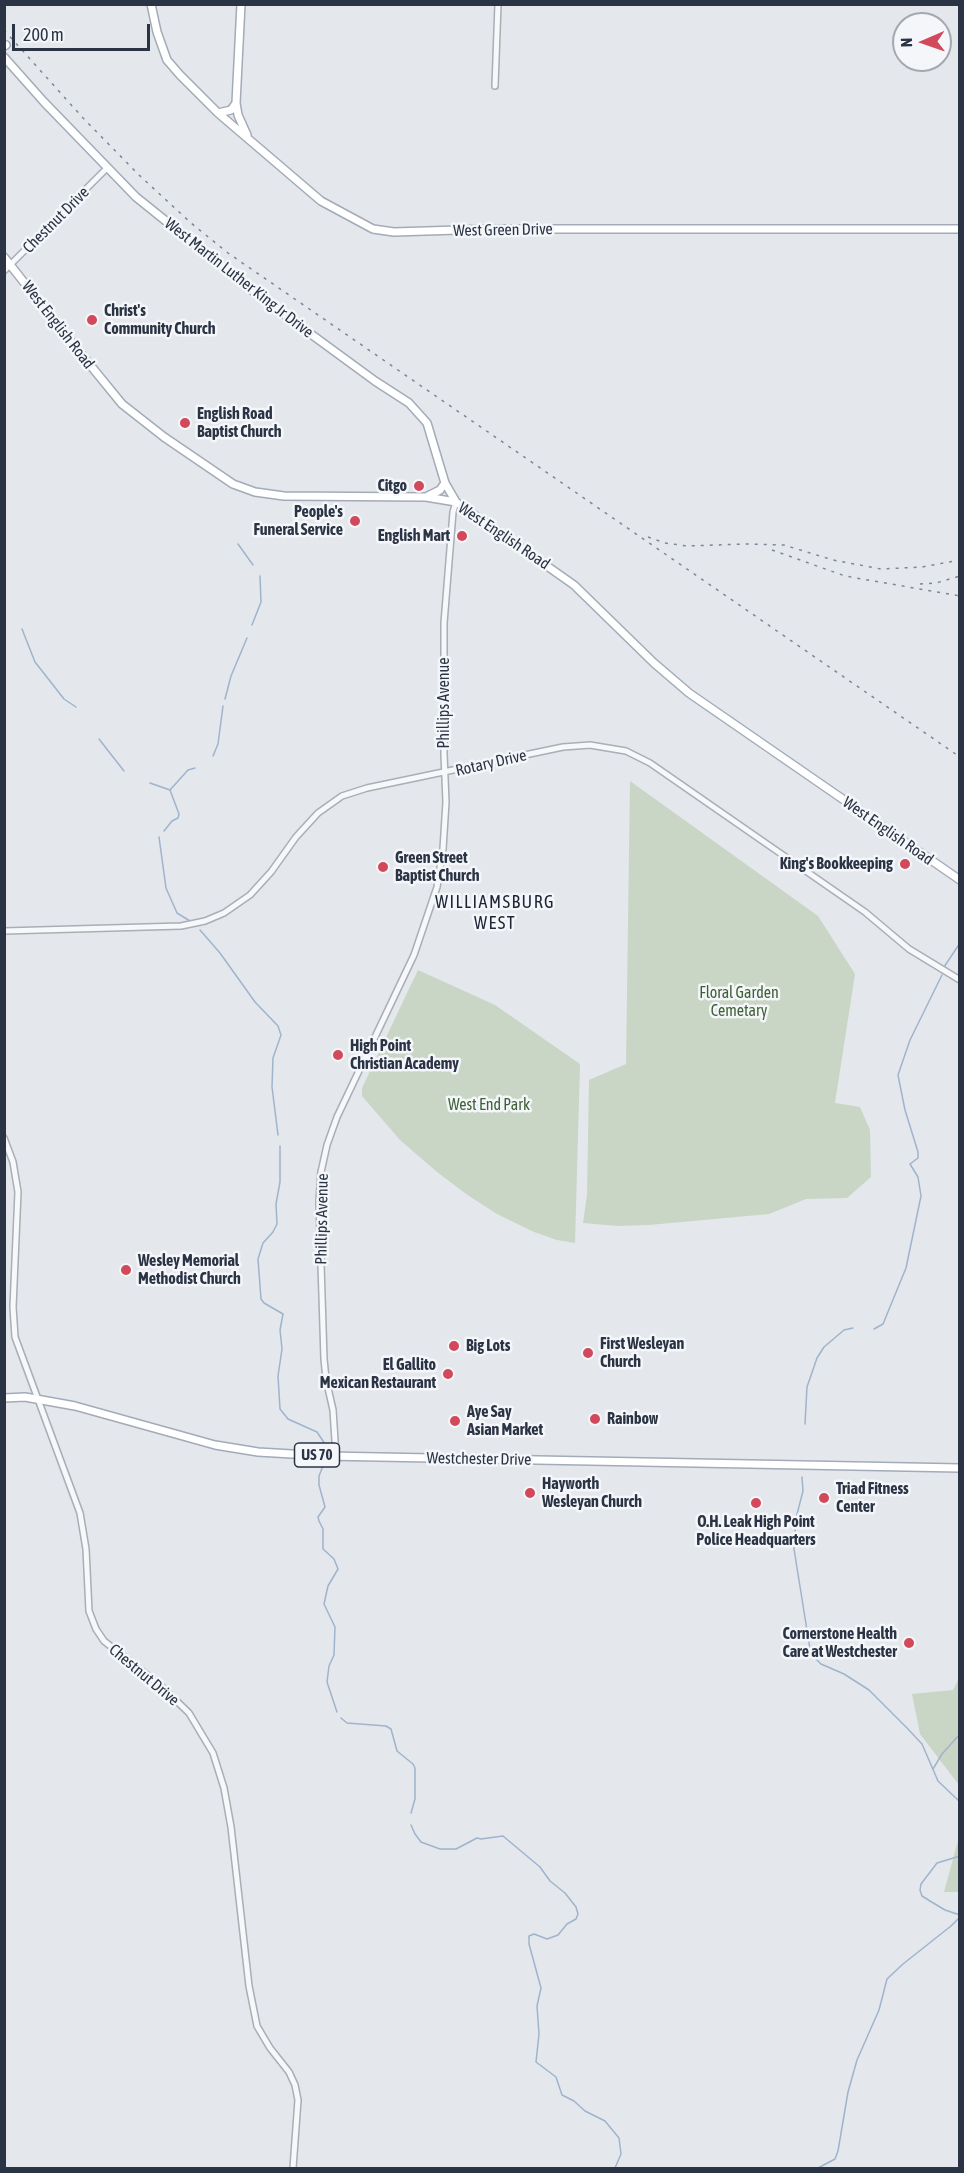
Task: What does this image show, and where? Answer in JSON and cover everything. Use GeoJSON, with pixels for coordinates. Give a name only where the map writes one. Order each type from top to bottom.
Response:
{"type":"FeatureCollection","features":[{"type":"Feature","properties":{"kind":"main road","name":"West Green Drive"},"geometry":{"type":"LineString","coordinates":[[152,4],[157,32],[167,60],[218,113],[325,203],[373,229],[382,231],[960,229]]}},
{"type":"Feature","properties":{"kind":"main road"},"geometry":{"type":"LineString","coordinates":[[242,4],[236,103],[238,115],[248,137]]}},
{"type":"Feature","properties":{"kind":"main road","name":"West Martin Luther King Jr Drive"},"geometry":{"type":"LineString","coordinates":[[4,57],[136,197],[259,296],[375,381],[409,403],[427,423],[445,483],[456,502]]}},
{"type":"Feature","properties":{"kind":"main road"},"geometry":{"type":"LineString","coordinates":[[218,113],[231,110],[236,103]]}},
{"type":"Feature","properties":{"kind":"main road","name":"West English Road"},"geometry":{"type":"LineString","coordinates":[[4,257],[122,404],[160,434],[233,484],[255,492],[284,496],[426,497],[456,502],[574,585],[654,663],[689,693],[960,880]]}},
{"type":"Feature","properties":{"kind":"main road"},"geometry":{"type":"LineString","coordinates":[[426,497],[440,490],[445,483]]}},
{"type":"Feature","properties":{"kind":"main road","name":"Westchester Drive"},"geometry":{"type":"LineString","coordinates":[[4,1398],[25,1397],[75,1406],[215,1445],[258,1452],[336,1456],[960,1468]]}},
{"type":"Feature","properties":{"kind":"street"},"geometry":{"type":"LineString","coordinates":[[495,86],[498,4]]}},
{"type":"Feature","properties":{"kind":"street","name":"Chestnut Drive"},"geometry":{"type":"LineString","coordinates":[[4,271],[107,168]]}},
{"type":"Feature","properties":{"kind":"street","name":"Phillips Avenue"},"geometry":{"type":"LineString","coordinates":[[336,1456],[333,1410],[324,1359],[319,1201],[321,1172],[337,1117],[414,955],[437,887],[444,838],[444,623],[453,512],[456,502]]}},
{"type":"Feature","properties":{"kind":"street","name":"Rotary Drive"},"geometry":{"type":"LineString","coordinates":[[4,931],[181,926],[205,921],[250,895],[318,813],[342,796],[367,788],[580,745],[610,747],[631,753],[718,809],[865,912],[909,948],[960,980]]}},
{"type":"Feature","properties":{"kind":"street","name":"Chestnut Drive"},"geometry":{"type":"LineString","coordinates":[[4,1138],[13,1162],[18,1192],[13,1326],[18,1348],[80,1513],[86,1549],[89,1611],[96,1629],[108,1646],[161,1686],[189,1713],[213,1753],[224,1788],[231,1827],[249,1986],[257,2026],[270,2048],[289,2072],[298,2100],[293,2169]]}},
{"type":"Feature","properties":{"kind":"green space","name":"Floral Garden Cemetary"},"geometry":{"type":"Polygon","coordinates":[[[630,781],[818,916],[855,974],[835,1103],[860,1107],[870,1130],[871,1177],[847,1198],[806,1199],[769,1214],[649,1225],[618,1226],[583,1223],[587,1195],[589,1080],[626,1064],[630,781]]]}},
{"type":"Feature","properties":{"kind":"green space","name":"West End Park"},"geometry":{"type":"Polygon","coordinates":[[[418,970],[495,1005],[580,1064],[575,1243],[534,1232],[497,1214],[469,1196],[400,1140],[362,1096],[362,1088],[418,970]]]}},
{"type":"Feature","properties":{"kind":"green space"},"geometry":{"type":"Polygon","coordinates":[[[959,1678],[959,1785],[920,1734],[912,1694],[953,1690],[959,1678]]]}},
{"type":"Feature","properties":{"kind":"green space"},"geometry":{"type":"Polygon","coordinates":[[[959,1843],[959,1892],[944,1892],[957,1844],[959,1843]]]}},
{"type":"Feature","properties":{"kind":"waterway"},"geometry":{"type":"LineString","coordinates":[[238,544],[253,565]]}},
{"type":"Feature","properties":{"kind":"waterway"},"geometry":{"type":"LineString","coordinates":[[252,625],[261,602],[260,576]]}},
{"type":"Feature","properties":{"kind":"waterway"},"geometry":{"type":"LineString","coordinates":[[22,629],[35,662],[64,699],[76,707]]}},
{"type":"Feature","properties":{"kind":"waterway"},"geometry":{"type":"LineString","coordinates":[[225,699],[231,676],[247,638]]}},
{"type":"Feature","properties":{"kind":"waterway"},"geometry":{"type":"LineString","coordinates":[[213,756],[218,744],[223,706]]}},
{"type":"Feature","properties":{"kind":"waterway"},"geometry":{"type":"LineString","coordinates":[[99,739],[124,771]]}},
{"type":"Feature","properties":{"kind":"waterway"},"geometry":{"type":"LineString","coordinates":[[170,790],[188,770],[195,768]]}},
{"type":"Feature","properties":{"kind":"waterway"},"geometry":{"type":"LineString","coordinates":[[150,783],[170,790],[179,814],[178,818],[172,821],[164,831]]}},
{"type":"Feature","properties":{"kind":"waterway"},"geometry":{"type":"LineString","coordinates":[[159,837],[166,888],[177,913],[190,921]]}},
{"type":"Feature","properties":{"kind":"waterway"},"geometry":{"type":"LineString","coordinates":[[200,930],[220,953],[255,1002],[278,1026],[281,1035],[273,1058],[272,1087],[278,1135]]}},
{"type":"Feature","properties":{"kind":"waterway"},"geometry":{"type":"LineString","coordinates":[[944,967],[960,943]]}},
{"type":"Feature","properties":{"kind":"waterway"},"geometry":{"type":"LineString","coordinates":[[874,1329],[883,1324],[906,1268],[921,1196],[918,1177],[910,1164],[918,1158],[918,1152],[905,1110],[898,1075],[910,1040],[942,975]]}},
{"type":"Feature","properties":{"kind":"waterway"},"geometry":{"type":"LineString","coordinates":[[280,1146],[277,1224],[263,1243],[258,1259],[261,1299],[283,1314],[280,1330],[282,1349],[278,1376],[280,1409],[288,1419],[317,1432],[325,1444]]}},
{"type":"Feature","properties":{"kind":"waterway"},"geometry":{"type":"LineString","coordinates":[[805,1424],[807,1387],[817,1358],[824,1347],[844,1330],[853,1328]]}},
{"type":"Feature","properties":{"kind":"waterway"},"geometry":{"type":"LineString","coordinates":[[323,1466],[319,1476],[319,1485],[325,1507],[318,1517],[323,1529],[323,1549],[334,1559],[338,1569],[328,1586],[324,1604],[335,1627],[334,1655],[329,1666],[327,1682],[337,1712]]}},
{"type":"Feature","properties":{"kind":"waterway"},"geometry":{"type":"LineString","coordinates":[[802,1477],[803,1491],[796,1518],[794,1549],[810,1649],[821,1664],[844,1674],[869,1690],[907,1728],[922,1744],[938,1781],[960,1802]]}},
{"type":"Feature","properties":{"kind":"waterway"},"geometry":{"type":"LineString","coordinates":[[341,1718],[347,1723],[386,1726],[391,1729],[397,1751],[415,1768],[415,1799],[411,1813]]}},
{"type":"Feature","properties":{"kind":"waterway"},"geometry":{"type":"LineString","coordinates":[[933,1769],[942,1754],[960,1734]]}},
{"type":"Feature","properties":{"kind":"waterway"},"geometry":{"type":"LineString","coordinates":[[411,1825],[421,1842],[440,1849],[456,1849],[477,1838],[503,1836],[540,1867],[550,1881],[565,1893],[576,1907],[578,1914],[576,1919],[567,1924],[558,1935],[547,1939],[534,1934],[529,1936],[541,1988],[537,2006],[539,2034],[536,2062],[556,2077],[562,2095],[605,2121],[619,2138],[621,2154],[615,2168]]}},
{"type":"Feature","properties":{"kind":"waterway"},"geometry":{"type":"LineString","coordinates":[[960,1856],[937,1863],[921,1884],[920,1890],[922,1896],[945,1910],[960,1915]]}},
{"type":"Feature","properties":{"kind":"waterway"},"geometry":{"type":"LineString","coordinates":[[818,2168],[835,2159],[838,2151],[848,2092],[857,2060],[879,2010],[887,1979],[960,1917]]}},
{"type":"Feature","properties":{"kind":"railway"},"geometry":{"type":"LineString","coordinates":[[4,30],[83,118],[139,175],[191,223],[228,253],[960,757]]}},
{"type":"Feature","properties":{"kind":"railway"},"geometry":{"type":"LineString","coordinates":[[648,537],[665,543],[687,546],[784,545],[833,560],[881,569],[922,567],[960,560]]}},
{"type":"Feature","properties":{"kind":"railway"},"geometry":{"type":"LineString","coordinates":[[772,550],[845,576],[960,596]]}},
{"type":"Feature","properties":{"kind":"railway"},"geometry":{"type":"LineString","coordinates":[[920,584],[936,583],[960,576]]}},
{"type":"Feature","properties":{"kind":"place","name":"Christ's Community Church"},"geometry":{"type":"Point","coordinates":[92,320]}},
{"type":"Feature","properties":{"kind":"place","name":"English Road Baptist Church"},"geometry":{"type":"Point","coordinates":[185,423]}},
{"type":"Feature","properties":{"kind":"place","name":"Citgo"},"geometry":{"type":"Point","coordinates":[419,486]}},
{"type":"Feature","properties":{"kind":"place","name":"People's Funeral Service"},"geometry":{"type":"Point","coordinates":[355,521]}},
{"type":"Feature","properties":{"kind":"place","name":"English Mart"},"geometry":{"type":"Point","coordinates":[462,536]}},
{"type":"Feature","properties":{"kind":"place","name":"King's Bookkeeping"},"geometry":{"type":"Point","coordinates":[905,864]}},
{"type":"Feature","properties":{"kind":"place","name":"Green Street Baptist Church"},"geometry":{"type":"Point","coordinates":[383,867]}},
{"type":"Feature","properties":{"kind":"place","name":"High Point Christian Academy"},"geometry":{"type":"Point","coordinates":[338,1055]}},
{"type":"Feature","properties":{"kind":"place","name":"Wesley Memorial Methodist Church"},"geometry":{"type":"Point","coordinates":[126,1270]}},
{"type":"Feature","properties":{"kind":"place","name":"Big Lots"},"geometry":{"type":"Point","coordinates":[454,1346]}},
{"type":"Feature","properties":{"kind":"place","name":"First Wesleyan Church"},"geometry":{"type":"Point","coordinates":[588,1353]}},
{"type":"Feature","properties":{"kind":"place","name":"El Gallito Mexican Restaurant"},"geometry":{"type":"Point","coordinates":[448,1374]}},
{"type":"Feature","properties":{"kind":"place","name":"Rainbow"},"geometry":{"type":"Point","coordinates":[595,1419]}},
{"type":"Feature","properties":{"kind":"place","name":"Aye Say Asian Market"},"geometry":{"type":"Point","coordinates":[455,1421]}},
{"type":"Feature","properties":{"kind":"place","name":"Hayworth Wesleyan Church"},"geometry":{"type":"Point","coordinates":[530,1493]}},
{"type":"Feature","properties":{"kind":"place","name":"Triad Fitness Center"},"geometry":{"type":"Point","coordinates":[824,1498]}},
{"type":"Feature","properties":{"kind":"place","name":"O.H. Leak High Point Police Headquarters"},"geometry":{"type":"Point","coordinates":[756,1503]}},
{"type":"Feature","properties":{"kind":"place","name":"Cornerstone Health Care at Westchester"},"geometry":{"type":"Point","coordinates":[909,1643]}},
{"type":"Feature","properties":{"kind":"district","name":"WILLIAMSBURG WEST"},"geometry":{"type":"Point","coordinates":[495,912]}}]}
